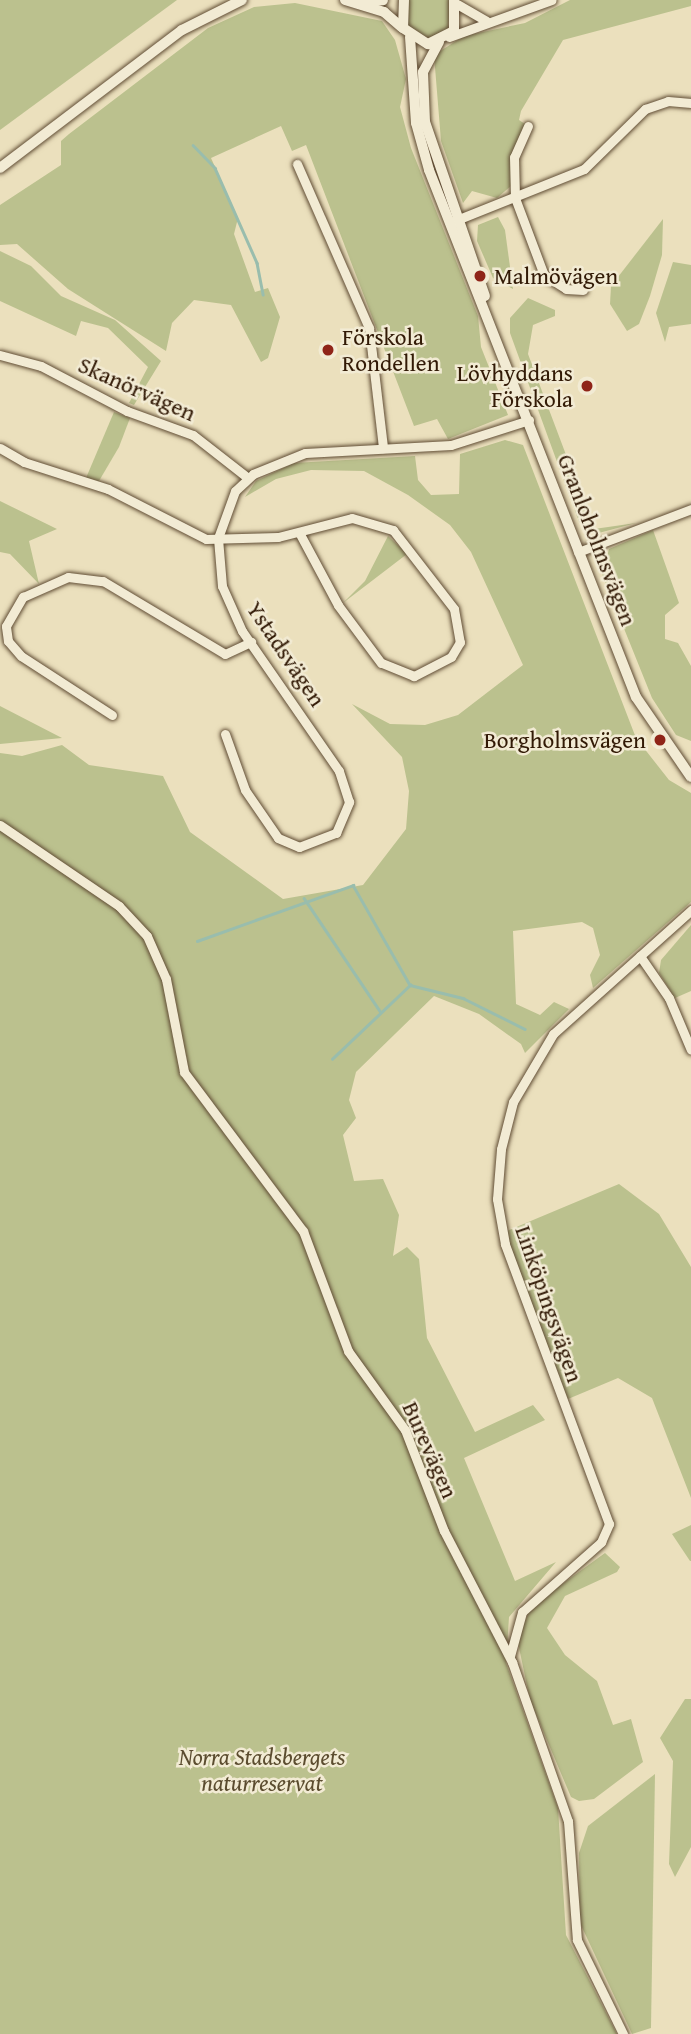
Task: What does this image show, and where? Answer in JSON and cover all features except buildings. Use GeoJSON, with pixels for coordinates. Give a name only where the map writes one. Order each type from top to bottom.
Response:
{"type":"FeatureCollection","features":[{"type":"Feature","properties":{"kind":"street"},"geometry":{"type":"LineString","coordinates":[[0,168],[182,30],[242,0]]}},
{"type":"Feature","properties":{"kind":"street"},"geometry":{"type":"LineString","coordinates":[[350,1],[383,0]]}},
{"type":"Feature","properties":{"kind":"street","name":"Granloholmsvägen"},"geometry":{"type":"LineString","coordinates":[[404,0],[420,145],[454,221],[578,552],[636,697],[691,777]]}},
{"type":"Feature","properties":{"kind":"street"},"geometry":{"type":"LineString","coordinates":[[350,1],[406,33],[444,40],[552,0]]}},
{"type":"Feature","properties":{"kind":"street"},"geometry":{"type":"LineString","coordinates":[[456,2],[489,22]]}},
{"type":"Feature","properties":{"kind":"street","name":"Granloholmsvägen"},"geometry":{"type":"LineString","coordinates":[[454,221],[422,101],[426,63],[457,23],[456,2]]}},
{"type":"Feature","properties":{"kind":"street"},"geometry":{"type":"LineString","coordinates":[[454,221],[584,169],[645,109],[668,101],[691,103]]}},
{"type":"Feature","properties":{"kind":"street"},"geometry":{"type":"LineString","coordinates":[[528,127],[514,156],[514,198],[544,275],[566,289],[583,290]]}},
{"type":"Feature","properties":{"kind":"street"},"geometry":{"type":"LineString","coordinates":[[297,164],[369,328],[383,448]]}},
{"type":"Feature","properties":{"kind":"street","name":"Skanörvägen"},"geometry":{"type":"LineString","coordinates":[[0,355],[41,366],[127,411],[193,435],[248,478]]}},
{"type":"Feature","properties":{"kind":"street"},"geometry":{"type":"LineString","coordinates":[[248,478],[305,453],[451,445],[529,420]]}},
{"type":"Feature","properties":{"kind":"street"},"geometry":{"type":"LineString","coordinates":[[0,447],[24,462],[108,489],[182,531],[218,538],[300,534],[352,518],[393,530],[454,609],[460,642],[450,657],[414,676],[381,663],[338,605],[300,534]]}},
{"type":"Feature","properties":{"kind":"street","name":"Ystadsvägen"},"geometry":{"type":"LineString","coordinates":[[225,734],[244,790],[278,838],[299,847],[336,833],[349,802],[339,771],[251,642],[222,586],[218,538],[235,491],[248,478]]}},
{"type":"Feature","properties":{"kind":"street"},"geometry":{"type":"LineString","coordinates":[[578,552],[691,509]]}},
{"type":"Feature","properties":{"kind":"street"},"geometry":{"type":"LineString","coordinates":[[112,715],[21,656],[9,641],[6,626],[23,597],[68,578],[103,580],[225,654],[251,642]]}},
{"type":"Feature","properties":{"kind":"street","name":"Burevägen"},"geometry":{"type":"LineString","coordinates":[[0,825],[98,891],[147,936],[166,979],[184,1072],[303,1231],[348,1351],[405,1430],[444,1531],[512,1662],[568,1821],[577,1940],[623,2034]]}},
{"type":"Feature","properties":{"kind":"street","name":"Linköpingsvägen"},"geometry":{"type":"LineString","coordinates":[[512,1662],[509,1642],[522,1612],[601,1542],[608,1524],[518,1286],[505,1244],[498,1186],[510,1114],[532,1066],[553,1034],[691,910]]}},
{"type":"Feature","properties":{"kind":"street"},"geometry":{"type":"LineString","coordinates":[[640,956],[669,998],[691,1050]]}},
{"type":"Feature","properties":{"kind":"green space"},"geometry":{"type":"Polygon","coordinates":[[[0,0],[177,0],[0,130],[0,0]]]}},
{"type":"Feature","properties":{"kind":"green space"},"geometry":{"type":"Polygon","coordinates":[[[409,0],[450,0],[448,30],[430,39],[407,25],[409,0]]]}},
{"type":"Feature","properties":{"kind":"green space"},"geometry":{"type":"Polygon","coordinates":[[[570,0],[691,0],[691,6],[563,40],[521,111],[519,120],[528,126],[511,186],[497,198],[472,191],[463,203],[441,141],[434,55],[464,36],[525,23],[570,0]]]}},
{"type":"Feature","properties":{"kind":"green space"},"geometry":{"type":"Polygon","coordinates":[[[295,3],[382,21],[395,40],[406,79],[400,107],[411,148],[478,316],[481,347],[508,415],[448,439],[437,419],[414,426],[306,145],[292,151],[281,126],[211,158],[238,218],[234,234],[255,292],[268,288],[280,317],[268,358],[261,362],[231,305],[194,300],[172,323],[166,351],[68,289],[17,244],[0,245],[0,205],[61,165],[61,141],[69,134],[208,28],[254,7],[295,3]]]}},
{"type":"Feature","properties":{"kind":"green space"},"geometry":{"type":"Polygon","coordinates":[[[498,217],[505,230],[513,289],[493,278],[477,241],[478,225],[498,217]]]}},
{"type":"Feature","properties":{"kind":"green space"},"geometry":{"type":"Polygon","coordinates":[[[663,219],[662,255],[650,296],[639,324],[627,331],[610,304],[611,286],[663,219]]]}},
{"type":"Feature","properties":{"kind":"green space"},"geometry":{"type":"Polygon","coordinates":[[[0,251],[31,266],[61,296],[115,320],[161,361],[134,405],[129,403],[148,367],[108,328],[81,321],[76,336],[0,301],[0,251]]]}},
{"type":"Feature","properties":{"kind":"green space"},"geometry":{"type":"Polygon","coordinates":[[[673,262],[691,265],[691,324],[669,327],[665,342],[656,313],[673,262]]]}},
{"type":"Feature","properties":{"kind":"green space"},"geometry":{"type":"Polygon","coordinates":[[[528,298],[555,310],[555,316],[533,325],[528,354],[594,529],[636,523],[595,534],[579,522],[510,333],[510,318],[528,298]]]}},
{"type":"Feature","properties":{"kind":"green space"},"geometry":{"type":"Polygon","coordinates":[[[114,412],[130,418],[119,447],[99,481],[86,478],[114,412]]]}},
{"type":"Feature","properties":{"kind":"green space","name":"Norra Stadsbergets naturreservat"},"geometry":{"type":"Polygon","coordinates":[[[505,440],[523,445],[636,738],[669,780],[691,793],[691,902],[593,988],[590,975],[600,955],[593,928],[582,922],[513,931],[516,1004],[540,1015],[554,1002],[569,1009],[525,1053],[521,1044],[479,1014],[434,996],[356,1072],[349,1100],[356,1118],[343,1135],[354,1181],[383,1179],[399,1215],[393,1256],[407,1247],[419,1259],[427,1338],[475,1432],[533,1405],[545,1420],[464,1458],[515,1581],[556,1562],[509,1617],[506,1663],[558,1808],[566,1935],[617,2034],[0,2034],[0,753],[22,756],[62,745],[89,765],[163,776],[190,832],[283,899],[363,885],[406,829],[409,791],[402,757],[352,704],[390,724],[425,725],[458,715],[523,665],[471,552],[450,525],[408,495],[364,471],[311,470],[276,479],[245,497],[256,481],[294,463],[415,456],[418,480],[431,495],[459,494],[460,454],[505,440]]]}},
{"type":"Feature","properties":{"kind":"green space"},"geometry":{"type":"Polygon","coordinates":[[[0,501],[57,529],[29,541],[39,584],[10,554],[0,552],[0,501]]]}},
{"type":"Feature","properties":{"kind":"green space"},"geometry":{"type":"Polygon","coordinates":[[[653,530],[679,603],[665,615],[665,639],[678,643],[691,666],[691,741],[676,735],[652,698],[602,574],[609,549],[653,530]]]}},
{"type":"Feature","properties":{"kind":"green space"},"geometry":{"type":"Polygon","coordinates":[[[388,536],[407,554],[343,603],[365,581],[388,536]]]}},
{"type":"Feature","properties":{"kind":"green space"},"geometry":{"type":"Polygon","coordinates":[[[0,706],[62,738],[0,744],[0,706]]]}},
{"type":"Feature","properties":{"kind":"green space"},"geometry":{"type":"Polygon","coordinates":[[[691,925],[691,991],[675,998],[659,973],[661,960],[691,925]]]}},
{"type":"Feature","properties":{"kind":"green space"},"geometry":{"type":"Polygon","coordinates":[[[619,1184],[659,1214],[691,1267],[691,1498],[652,1398],[618,1378],[568,1399],[507,1231],[619,1184]]]}},
{"type":"Feature","properties":{"kind":"green space"},"geometry":{"type":"Polygon","coordinates":[[[691,1525],[691,1561],[690,1561],[672,1534],[691,1525]]]}},
{"type":"Feature","properties":{"kind":"green space"},"geometry":{"type":"Polygon","coordinates":[[[605,1553],[620,1567],[617,1572],[565,1596],[547,1628],[565,1655],[597,1681],[613,1725],[631,1719],[643,1762],[594,1799],[579,1801],[571,1797],[530,1700],[517,1638],[532,1606],[605,1553]]]}},
{"type":"Feature","properties":{"kind":"green space"},"geometry":{"type":"Polygon","coordinates":[[[685,1699],[691,1699],[691,1847],[675,1877],[669,1864],[673,1761],[660,1738],[685,1699]]]}},
{"type":"Feature","properties":{"kind":"green space"},"geometry":{"type":"Polygon","coordinates":[[[655,1774],[651,2028],[632,2034],[580,1923],[579,1853],[588,1826],[655,1774]]]}},
{"type":"Feature","properties":{"kind":"waterway"},"geometry":{"type":"LineString","coordinates":[[193,145],[215,168],[257,263],[263,294]]}},
{"type":"Feature","properties":{"kind":"waterway"},"geometry":{"type":"LineString","coordinates":[[197,941],[353,885],[410,985]]}},
{"type":"Feature","properties":{"kind":"waterway"},"geometry":{"type":"LineString","coordinates":[[304,898],[380,1011]]}},
{"type":"Feature","properties":{"kind":"waterway"},"geometry":{"type":"LineString","coordinates":[[332,1059],[410,985],[463,998],[525,1029]]}},
{"type":"Feature","properties":{"kind":"place","name":"Malmövägen"},"geometry":{"type":"Point","coordinates":[480,276]}},
{"type":"Feature","properties":{"kind":"place","name":"Förskola Rondellen"},"geometry":{"type":"Point","coordinates":[328,350]}},
{"type":"Feature","properties":{"kind":"place","name":"Lövhyddans Förskola"},"geometry":{"type":"Point","coordinates":[587,386]}},
{"type":"Feature","properties":{"kind":"place","name":"Borgholmsvägen"},"geometry":{"type":"Point","coordinates":[660,740]}}]}
